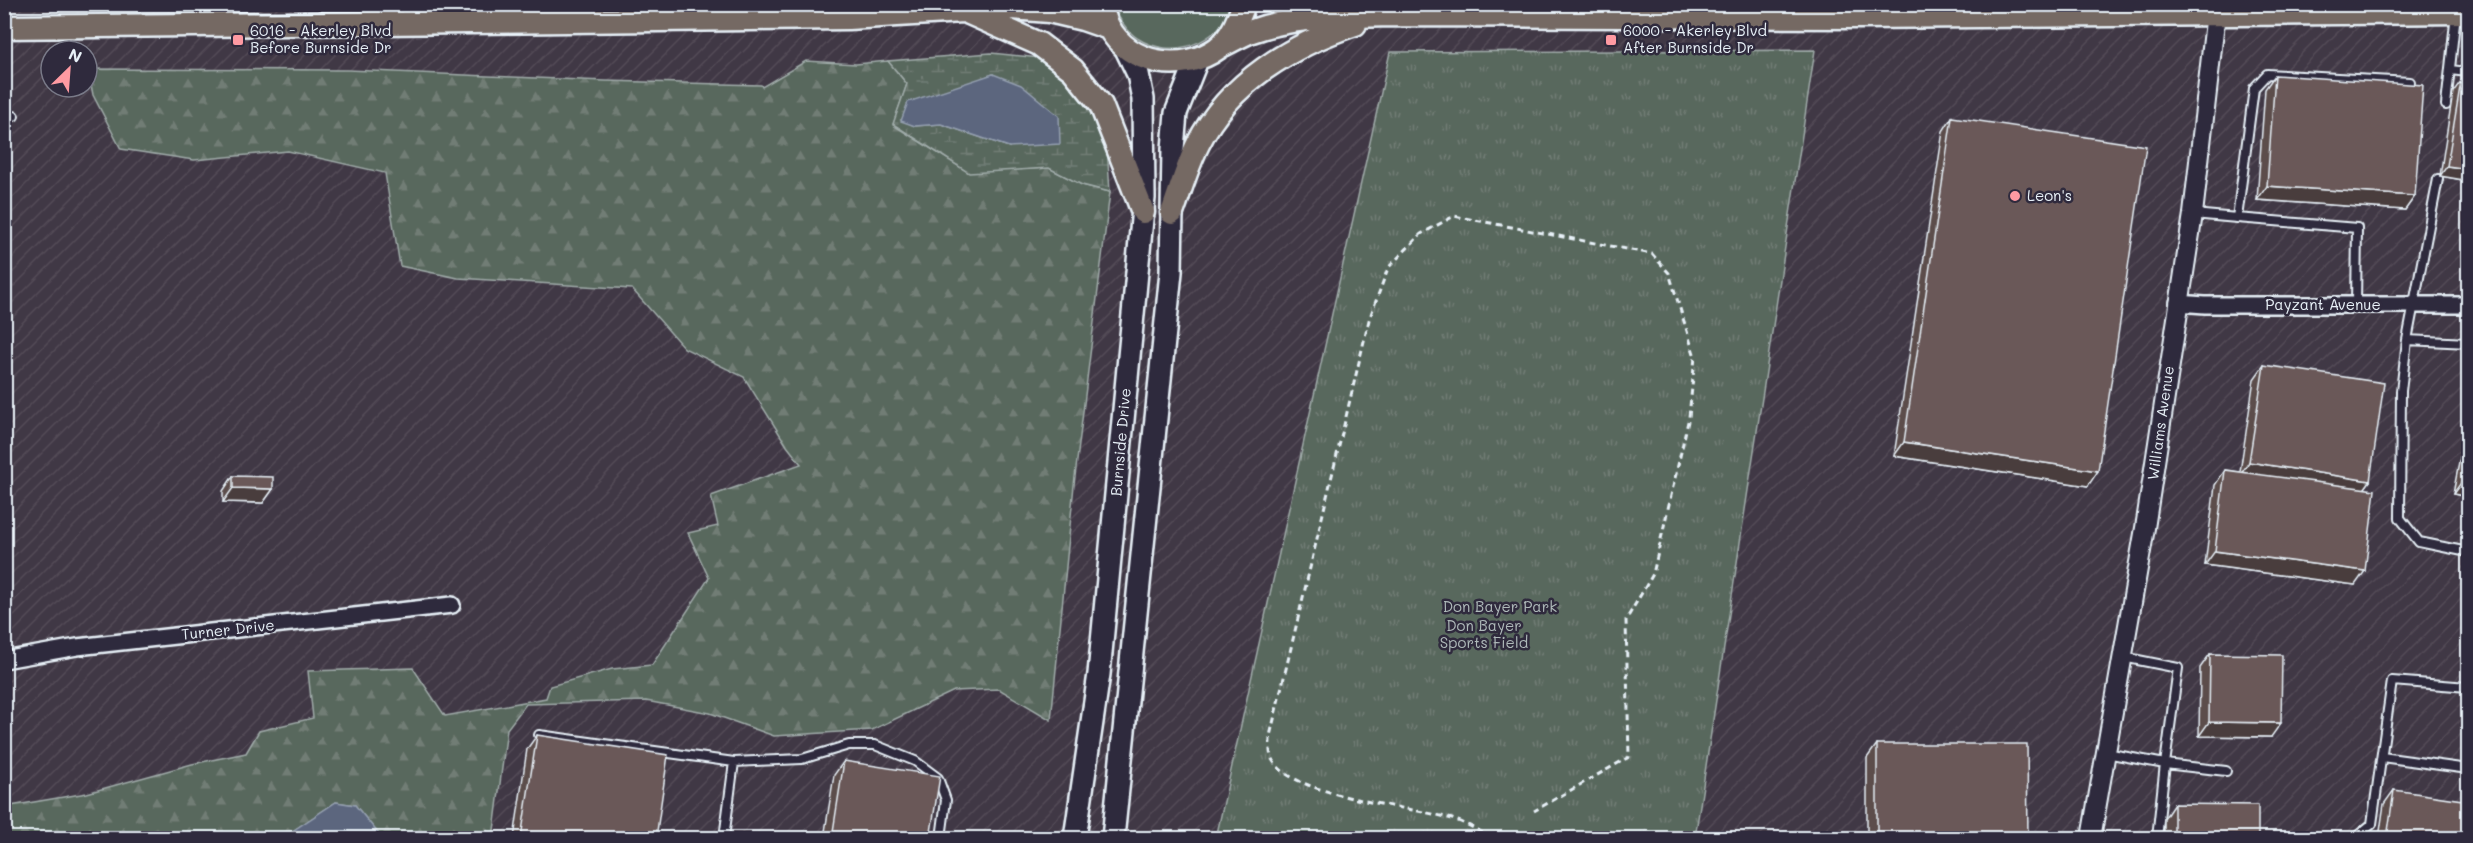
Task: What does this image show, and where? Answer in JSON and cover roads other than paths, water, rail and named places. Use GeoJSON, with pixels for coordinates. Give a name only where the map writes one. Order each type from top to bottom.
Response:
{"type":"FeatureCollection","features":[{"type":"Feature","properties":{"kind":"main road"},"geometry":{"type":"LineString","coordinates":[[1100,4],[1109,28],[1125,47],[1147,60],[1172,64],[1197,60],[1251,32],[1282,23],[1314,18],[1385,15],[1871,17],[2216,9],[2463,12]]}},
{"type":"Feature","properties":{"kind":"main road"},"geometry":{"type":"LineString","coordinates":[[1219,47],[1235,28],[1244,4]]}},
{"type":"Feature","properties":{"kind":"main road"},"geometry":{"type":"LineString","coordinates":[[4,27],[406,13],[848,18],[1012,8],[1049,11],[1109,28]]}},
{"type":"Feature","properties":{"kind":"main road"},"geometry":{"type":"LineString","coordinates":[[964,11],[1039,44],[1073,70],[1101,105],[1143,212]]}},
{"type":"Feature","properties":{"kind":"main road"},"geometry":{"type":"LineString","coordinates":[[1172,213],[1198,144],[1216,116],[1241,88],[1274,61],[1318,36],[1385,15]]}},
{"type":"Feature","properties":{"kind":"main road","name":"Burnside Drive"},"geometry":{"type":"LineString","coordinates":[[1075,838],[1099,674],[1143,212],[1145,144],[1143,99],[1138,74],[1125,47]]}},
{"type":"Feature","properties":{"kind":"main road","name":"Burnside Drive"},"geometry":{"type":"LineString","coordinates":[[1113,838],[1171,272],[1176,113],[1197,60]]}},
{"type":"Feature","properties":{"kind":"street","name":"Williams Avenue"},"geometry":{"type":"LineString","coordinates":[[2091,838],[2145,528],[2193,214],[2216,9]]}},
{"type":"Feature","properties":{"kind":"street","name":"Payzant Avenue"},"geometry":{"type":"LineString","coordinates":[[2178,303],[2469,306]]}},
{"type":"Feature","properties":{"kind":"street","name":"Turner Drive"},"geometry":{"type":"LineString","coordinates":[[4,660],[77,647],[452,605]]}},
{"type":"Feature","properties":{"kind":"lane"},"geometry":{"type":"LineString","coordinates":[[2446,105],[2450,70],[2463,12]]}},
{"type":"Feature","properties":{"kind":"lane"},"geometry":{"type":"LineString","coordinates":[[2450,70],[2469,72]]}},
{"type":"Feature","properties":{"kind":"lane"},"geometry":{"type":"LineString","coordinates":[[2237,218],[2254,88],[2267,74],[2410,82]]}},
{"type":"Feature","properties":{"kind":"lane"},"geometry":{"type":"LineString","coordinates":[[4,116],[14,116]]}},
{"type":"Feature","properties":{"kind":"lane"},"geometry":{"type":"LineString","coordinates":[[2438,179],[2407,340],[2401,391],[2400,518],[2419,542],[2469,552]]}},
{"type":"Feature","properties":{"kind":"lane"},"geometry":{"type":"LineString","coordinates":[[2193,214],[2357,228],[2356,306]]}},
{"type":"Feature","properties":{"kind":"lane"},"geometry":{"type":"LineString","coordinates":[[2407,340],[2469,343]]}},
{"type":"Feature","properties":{"kind":"lane"},"geometry":{"type":"LineString","coordinates":[[2123,657],[2178,668],[2157,838]]}},
{"type":"Feature","properties":{"kind":"lane"},"geometry":{"type":"LineString","coordinates":[[2355,838],[2372,824],[2392,681],[2469,687]]}},
{"type":"Feature","properties":{"kind":"lane"},"geometry":{"type":"LineString","coordinates":[[539,735],[734,762],[801,759],[849,745],[874,745],[915,761],[938,778],[946,800],[941,838]]}},
{"type":"Feature","properties":{"kind":"lane"},"geometry":{"type":"LineString","coordinates":[[2106,753],[2165,764],[2226,771]]}},
{"type":"Feature","properties":{"kind":"lane"},"geometry":{"type":"LineString","coordinates":[[2382,757],[2469,769]]}},
{"type":"Feature","properties":{"kind":"lane"},"geometry":{"type":"LineString","coordinates":[[724,838],[734,762]]}},
{"type":"Feature","properties":{"kind":"water"},"geometry":{"type":"Polygon","coordinates":[[[993,74],[1021,85],[1059,116],[1060,144],[1009,147],[941,124],[915,126],[901,121],[908,102],[993,74]]]}},
{"type":"Feature","properties":{"kind":"water"},"geometry":{"type":"Polygon","coordinates":[[[336,802],[355,805],[382,838],[282,838],[336,802]]]}},
{"type":"Feature","properties":{"kind":"place","name":"6016 - Akerley Blvd Before Burnside Dr"},"geometry":{"type":"Point","coordinates":[238,40]}},
{"type":"Feature","properties":{"kind":"place","name":"6000 - Akerley Blvd After Burnside Dr"},"geometry":{"type":"Point","coordinates":[1611,40]}},
{"type":"Feature","properties":{"kind":"place","name":"Leon's"},"geometry":{"type":"Point","coordinates":[2015,196]}},
{"type":"Feature","properties":{"kind":"park label","name":"Don Bayer Park"},"geometry":{"type":"Point","coordinates":[1500,607]}},
{"type":"Feature","properties":{"kind":"park label","name":"Don Bayer Sports Field"},"geometry":{"type":"Point","coordinates":[1484,634]}}]}
